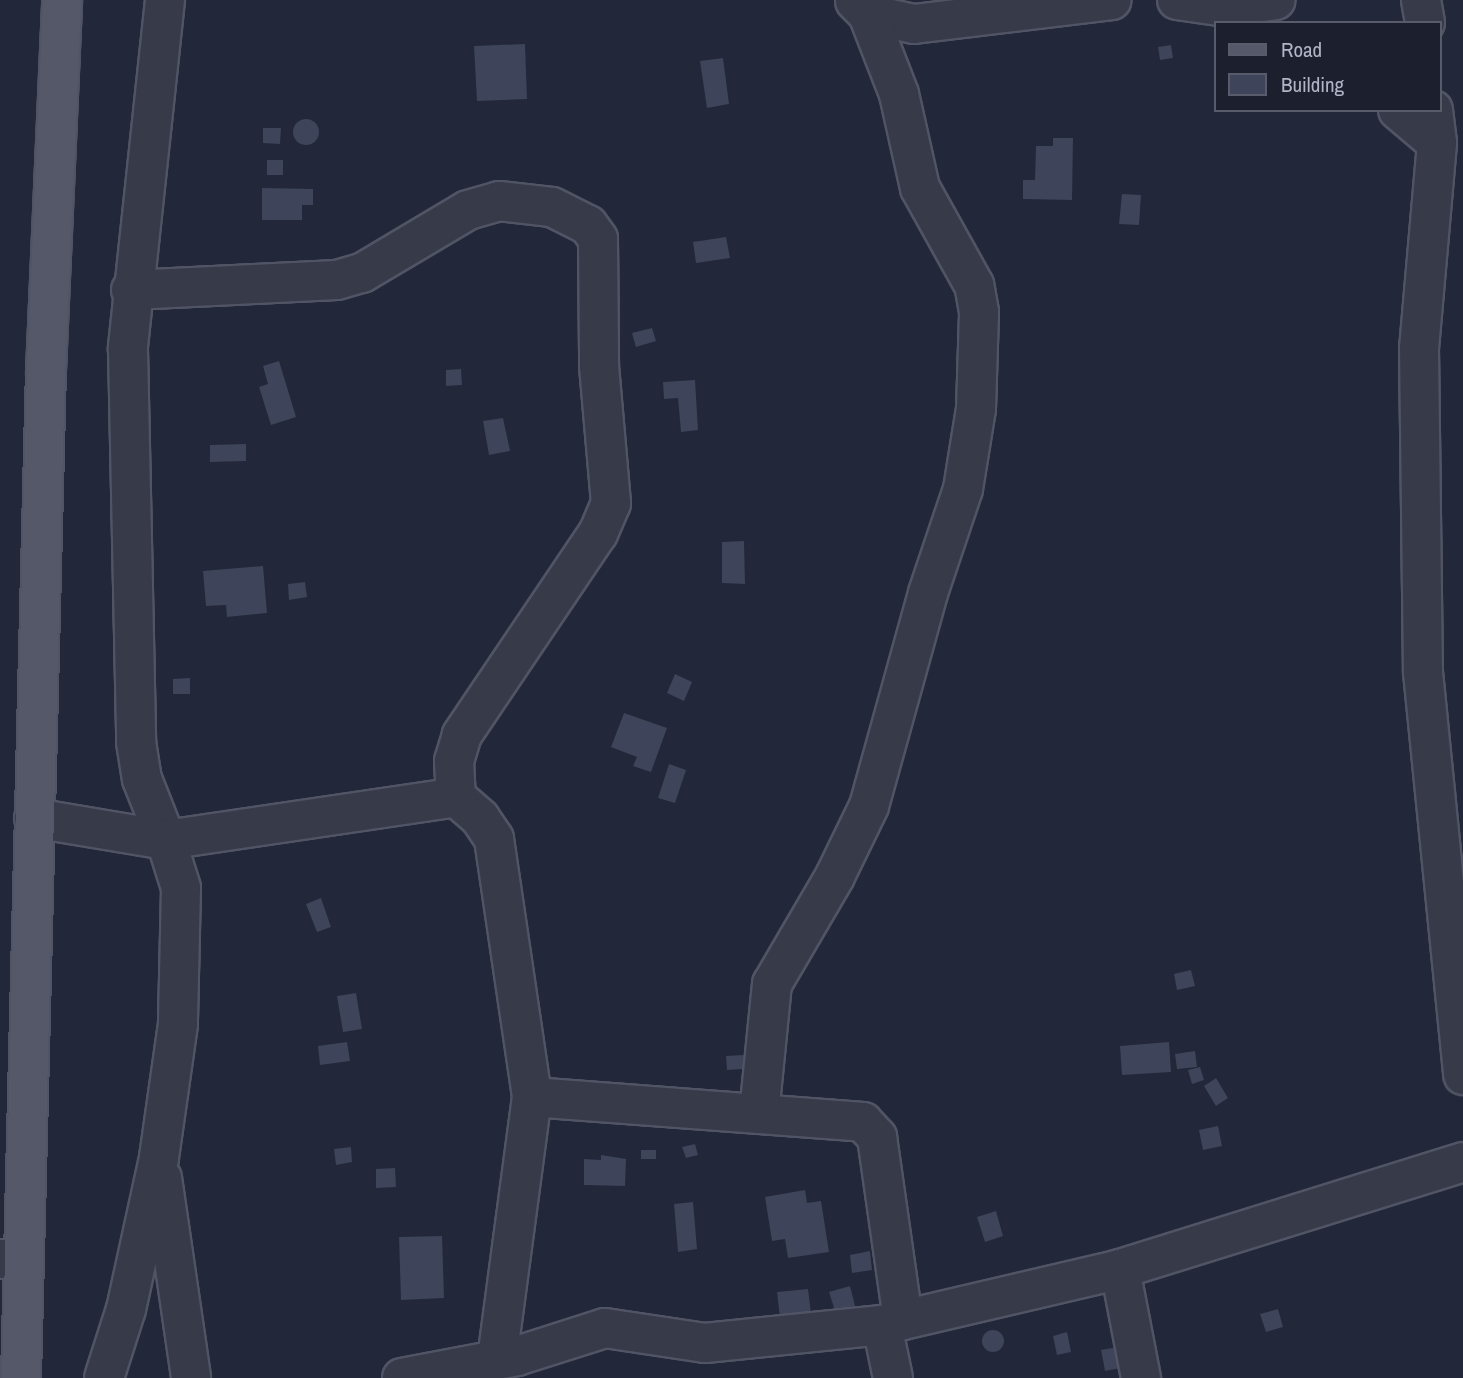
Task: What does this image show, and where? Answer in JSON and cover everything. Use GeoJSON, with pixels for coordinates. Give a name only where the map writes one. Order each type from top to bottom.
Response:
{"type":"FeatureCollection","features":[{"type":"Feature","properties":{"kind":"main road"},"geometry":{"type":"LineString","coordinates":[[21,1378],[11,1259],[34,818],[62,0]]}},
{"type":"Feature","properties":{"kind":"street"},"geometry":{"type":"LineString","coordinates":[[104,1378],[126,1309],[159,1158],[178,1024],[183,939],[181,888],[142,779],[136,742],[128,349],[131,290],[165,0]]}},
{"type":"Feature","properties":{"kind":"street"},"geometry":{"type":"LineString","coordinates":[[861,7],[914,24],[1112,0]]}},
{"type":"Feature","properties":{"kind":"street"},"geometry":{"type":"LineString","coordinates":[[1177,0],[1242,15],[1276,0]]}},
{"type":"Feature","properties":{"kind":"street"},"geometry":{"type":"LineString","coordinates":[[1421,0],[1424,21]]}},
{"type":"Feature","properties":{"kind":"street"},"geometry":{"type":"LineString","coordinates":[[759,1114],[772,984],[835,876],[869,806],[928,593],[963,489],[976,408],[979,312],[974,285],[920,188],[899,94],[861,7]]}},
{"type":"Feature","properties":{"kind":"street"},"geometry":{"type":"LineString","coordinates":[[1402,112],[1435,127],[1419,348],[1423,671],[1463,1075]]}},
{"type":"Feature","properties":{"kind":"street"},"geometry":{"type":"LineString","coordinates":[[131,290],[337,280],[362,273],[468,210],[499,201],[552,207],[588,225],[598,239],[599,366],[611,503],[598,533],[462,735],[454,761],[456,797],[480,818],[494,839],[532,1097],[497,1358]]}},
{"type":"Feature","properties":{"kind":"street"},"geometry":{"type":"LineString","coordinates":[[34,818],[166,840],[456,797]]}},
{"type":"Feature","properties":{"kind":"street"},"geometry":{"type":"LineString","coordinates":[[532,1097],[863,1122],[873,1129],[892,1323],[893,1378]]}},
{"type":"Feature","properties":{"kind":"street"},"geometry":{"type":"LineString","coordinates":[[159,1158],[191,1378]]}},
{"type":"Feature","properties":{"kind":"street"},"geometry":{"type":"LineString","coordinates":[[402,1378],[497,1358],[605,1328],[705,1343],[892,1323],[1119,1269],[1463,1162]]}},
{"type":"Feature","properties":{"kind":"street"},"geometry":{"type":"LineString","coordinates":[[1119,1269],[1141,1378]]}},
{"type":"Feature","properties":{"kind":"building"},"geometry":{"type":"Polygon","coordinates":[[[525,44],[527,99],[477,101],[474,46],[525,44]]]}},
{"type":"Feature","properties":{"kind":"building"},"geometry":{"type":"Polygon","coordinates":[[[1171,45],[1173,58],[1160,60],[1158,47],[1171,45]]]}},
{"type":"Feature","properties":{"kind":"building"},"geometry":{"type":"Polygon","coordinates":[[[723,58],[729,104],[707,108],[700,61],[723,58]]]}},
{"type":"Feature","properties":{"kind":"building"},"geometry":{"type":"Polygon","coordinates":[[[306,119],[315,123],[319,132],[315,141],[306,145],[297,141],[293,132],[297,123],[306,119]]]}},
{"type":"Feature","properties":{"kind":"building"},"geometry":{"type":"Polygon","coordinates":[[[263,128],[281,128],[280,144],[263,143],[263,128]]]}},
{"type":"Feature","properties":{"kind":"building"},"geometry":{"type":"Polygon","coordinates":[[[1053,138],[1073,138],[1072,200],[1023,199],[1023,180],[1035,180],[1036,146],[1053,146],[1053,138]]]}},
{"type":"Feature","properties":{"kind":"building"},"geometry":{"type":"Polygon","coordinates":[[[267,160],[283,160],[283,175],[267,175],[267,160]]]}},
{"type":"Feature","properties":{"kind":"building"},"geometry":{"type":"Polygon","coordinates":[[[262,188],[313,189],[313,205],[302,205],[302,220],[262,220],[262,188]]]}},
{"type":"Feature","properties":{"kind":"building"},"geometry":{"type":"Polygon","coordinates":[[[1122,194],[1141,195],[1139,225],[1119,224],[1122,194]]]}},
{"type":"Feature","properties":{"kind":"building"},"geometry":{"type":"Polygon","coordinates":[[[726,237],[730,258],[696,263],[693,242],[726,237]]]}},
{"type":"Feature","properties":{"kind":"building"},"geometry":{"type":"Polygon","coordinates":[[[652,328],[656,341],[636,347],[632,333],[652,328]]]}},
{"type":"Feature","properties":{"kind":"building"},"geometry":{"type":"Polygon","coordinates":[[[279,361],[296,417],[271,425],[259,387],[268,384],[263,366],[279,361]]]}},
{"type":"Feature","properties":{"kind":"building"},"geometry":{"type":"Polygon","coordinates":[[[461,369],[462,385],[446,386],[446,370],[461,369]]]}},
{"type":"Feature","properties":{"kind":"building"},"geometry":{"type":"Polygon","coordinates":[[[695,380],[698,430],[681,432],[678,398],[664,399],[663,382],[695,380]]]}},
{"type":"Feature","properties":{"kind":"building"},"geometry":{"type":"Polygon","coordinates":[[[503,418],[510,451],[489,455],[483,421],[503,418]]]}},
{"type":"Feature","properties":{"kind":"building"},"geometry":{"type":"Polygon","coordinates":[[[246,444],[246,461],[210,462],[210,445],[246,444]]]}},
{"type":"Feature","properties":{"kind":"building"},"geometry":{"type":"Polygon","coordinates":[[[744,541],[745,584],[722,583],[722,542],[744,541]]]}},
{"type":"Feature","properties":{"kind":"building"},"geometry":{"type":"Polygon","coordinates":[[[263,566],[267,613],[227,617],[226,605],[206,606],[203,571],[263,566]]]}},
{"type":"Feature","properties":{"kind":"building"},"geometry":{"type":"Polygon","coordinates":[[[305,582],[307,597],[289,600],[288,584],[305,582]]]}},
{"type":"Feature","properties":{"kind":"building"},"geometry":{"type":"Polygon","coordinates":[[[675,674],[692,682],[684,701],[667,693],[675,674]]]}},
{"type":"Feature","properties":{"kind":"building"},"geometry":{"type":"Polygon","coordinates":[[[190,678],[190,694],[173,694],[173,679],[190,678]]]}},
{"type":"Feature","properties":{"kind":"building"},"geometry":{"type":"Polygon","coordinates":[[[624,713],[667,728],[651,772],[633,766],[637,757],[611,747],[624,713]]]}},
{"type":"Feature","properties":{"kind":"building"},"geometry":{"type":"Polygon","coordinates":[[[669,764],[686,770],[675,803],[658,798],[669,764]]]}},
{"type":"Feature","properties":{"kind":"building"},"geometry":{"type":"Polygon","coordinates":[[[321,898],[331,927],[317,932],[306,904],[321,898]]]}},
{"type":"Feature","properties":{"kind":"building"},"geometry":{"type":"Polygon","coordinates":[[[1191,970],[1195,986],[1177,990],[1174,974],[1191,970]]]}},
{"type":"Feature","properties":{"kind":"building"},"geometry":{"type":"Polygon","coordinates":[[[356,993],[362,1029],[343,1032],[337,996],[356,993]]]}},
{"type":"Feature","properties":{"kind":"building"},"geometry":{"type":"Polygon","coordinates":[[[347,1042],[350,1061],[320,1065],[318,1046],[347,1042]]]}},
{"type":"Feature","properties":{"kind":"building"},"geometry":{"type":"Polygon","coordinates":[[[1169,1042],[1171,1072],[1122,1075],[1120,1046],[1169,1042]]]}},
{"type":"Feature","properties":{"kind":"building"},"geometry":{"type":"Polygon","coordinates":[[[1195,1051],[1197,1067],[1177,1069],[1175,1054],[1195,1051]]]}},
{"type":"Feature","properties":{"kind":"building"},"geometry":{"type":"Polygon","coordinates":[[[743,1055],[743,1069],[727,1070],[726,1056],[743,1055]]]}},
{"type":"Feature","properties":{"kind":"building"},"geometry":{"type":"Polygon","coordinates":[[[1200,1067],[1204,1080],[1192,1084],[1188,1070],[1200,1067]]]}},
{"type":"Feature","properties":{"kind":"building"},"geometry":{"type":"Polygon","coordinates":[[[1216,1078],[1228,1098],[1216,1106],[1204,1086],[1216,1078]]]}},
{"type":"Feature","properties":{"kind":"building"},"geometry":{"type":"Polygon","coordinates":[[[1218,1126],[1222,1146],[1203,1150],[1199,1130],[1218,1126]]]}},
{"type":"Feature","properties":{"kind":"building"},"geometry":{"type":"Polygon","coordinates":[[[695,1144],[698,1155],[686,1158],[682,1147],[695,1144]]]}},
{"type":"Feature","properties":{"kind":"building"},"geometry":{"type":"Polygon","coordinates":[[[351,1147],[352,1162],[336,1165],[334,1149],[351,1147]]]}},
{"type":"Feature","properties":{"kind":"building"},"geometry":{"type":"Polygon","coordinates":[[[641,1150],[656,1150],[656,1159],[641,1159],[641,1150]]]}},
{"type":"Feature","properties":{"kind":"building"},"geometry":{"type":"Polygon","coordinates":[[[601,1155],[626,1159],[625,1186],[584,1185],[584,1159],[601,1160],[601,1155]]]}},
{"type":"Feature","properties":{"kind":"building"},"geometry":{"type":"Polygon","coordinates":[[[395,1168],[396,1187],[376,1188],[376,1169],[395,1168]]]}},
{"type":"Feature","properties":{"kind":"building"},"geometry":{"type":"Polygon","coordinates":[[[805,1190],[807,1203],[821,1201],[829,1252],[788,1258],[785,1239],[772,1241],[765,1197],[805,1190]]]}},
{"type":"Feature","properties":{"kind":"building"},"geometry":{"type":"Polygon","coordinates":[[[693,1202],[697,1249],[678,1252],[674,1204],[693,1202]]]}},
{"type":"Feature","properties":{"kind":"building"},"geometry":{"type":"Polygon","coordinates":[[[996,1211],[1003,1236],[985,1242],[977,1217],[996,1211]]]}},
{"type":"Feature","properties":{"kind":"building"},"geometry":{"type":"Polygon","coordinates":[[[442,1236],[444,1298],[401,1300],[399,1237],[442,1236]]]}},
{"type":"Feature","properties":{"kind":"building"},"geometry":{"type":"Polygon","coordinates":[[[870,1251],[872,1270],[852,1273],[850,1255],[870,1251]]]}},
{"type":"Feature","properties":{"kind":"building"},"geometry":{"type":"Polygon","coordinates":[[[850,1286],[855,1306],[835,1311],[829,1292],[850,1286]]]}},
{"type":"Feature","properties":{"kind":"building"},"geometry":{"type":"Polygon","coordinates":[[[808,1289],[811,1313],[780,1318],[777,1292],[808,1289]]]}},
{"type":"Feature","properties":{"kind":"building"},"geometry":{"type":"Polygon","coordinates":[[[1278,1309],[1283,1327],[1266,1332],[1260,1314],[1278,1309]]]}},
{"type":"Feature","properties":{"kind":"building"},"geometry":{"type":"Polygon","coordinates":[[[993,1330],[1001,1333],[1004,1341],[1001,1349],[993,1352],[985,1349],[982,1341],[985,1333],[993,1330]]]}},
{"type":"Feature","properties":{"kind":"building"},"geometry":{"type":"Polygon","coordinates":[[[1067,1332],[1071,1352],[1057,1355],[1053,1336],[1067,1332]]]}},
{"type":"Feature","properties":{"kind":"building"},"geometry":{"type":"Polygon","coordinates":[[[1118,1347],[1121,1368],[1105,1371],[1101,1350],[1118,1347]]]}}]}
